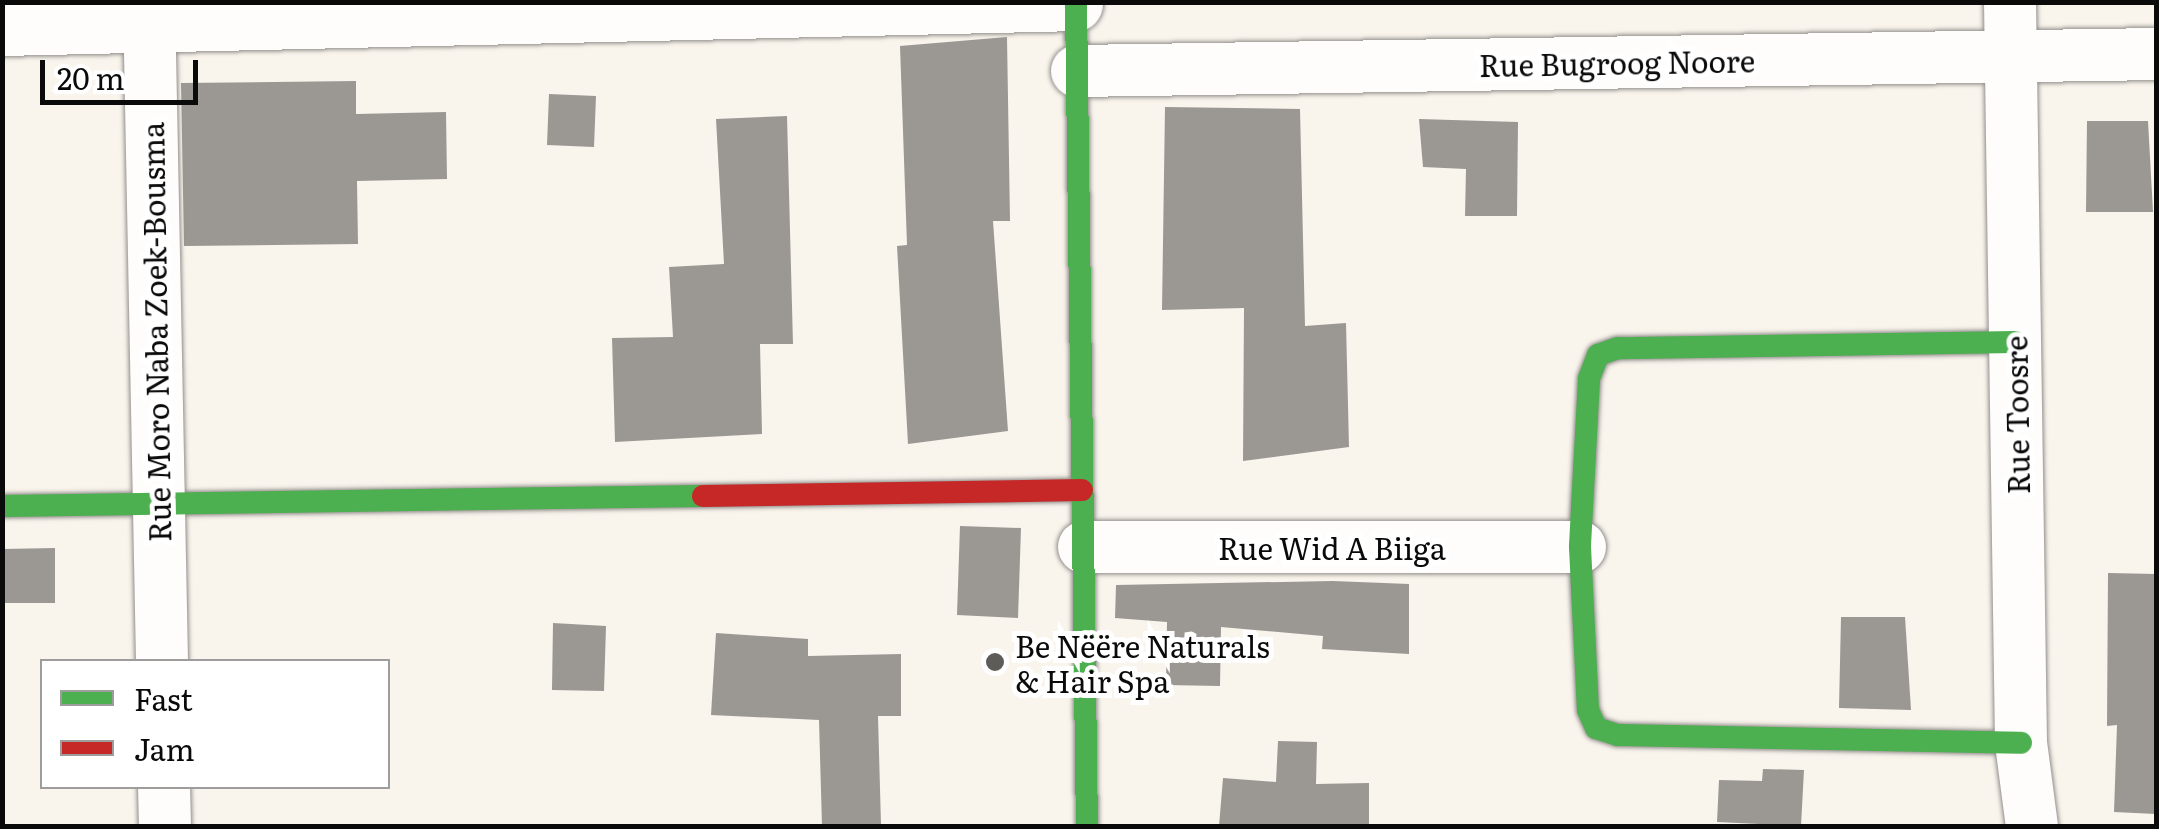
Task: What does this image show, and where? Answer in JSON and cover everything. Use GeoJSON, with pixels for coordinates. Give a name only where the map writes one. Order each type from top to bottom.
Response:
{"type":"FeatureCollection","features":[{"type":"Feature","properties":{"kind":"street","name":"Rue Toosre"},"geometry":{"type":"LineString","coordinates":[[2010,2],[2021,742],[2032,826]]}},
{"type":"Feature","properties":{"kind":"street"},"geometry":{"type":"LineString","coordinates":[[2,30],[149,14],[1076,4],[1087,826]]}},
{"type":"Feature","properties":{"kind":"street","name":"Rue Moro Naba Zoek-Bousma"},"geometry":{"type":"LineString","coordinates":[[149,14],[162,659]]}},
{"type":"Feature","properties":{"kind":"street","name":"Rue Bugroog Noore"},"geometry":{"type":"LineString","coordinates":[[1078,71],[2156,54]]}},
{"type":"Feature","properties":{"kind":"street"},"geometry":{"type":"LineString","coordinates":[[2014,342],[1618,348],[1598,355],[1588,378],[1580,547],[1588,710],[1596,728],[1618,735],[2021,742]]}},
{"type":"Feature","properties":{"kind":"street"},"geometry":{"type":"LineString","coordinates":[[2,506],[1082,490]]}},
{"type":"Feature","properties":{"kind":"street","name":"Rue Wid A Biiga"},"geometry":{"type":"LineString","coordinates":[[1084,547],[1580,547]]}},
{"type":"Feature","properties":{"kind":"street"},"geometry":{"type":"LineString","coordinates":[[164,789],[165,826]]}},
{"type":"Feature","properties":{"kind":"building"},"geometry":{"type":"Polygon","coordinates":[[[1007,37],[1010,221],[993,221],[1008,431],[908,444],[897,246],[907,245],[900,46],[1007,37]]]}},
{"type":"Feature","properties":{"kind":"building"},"geometry":{"type":"Polygon","coordinates":[[[356,81],[356,114],[446,112],[447,179],[357,181],[358,244],[184,246],[181,83],[356,81]]]}},
{"type":"Feature","properties":{"kind":"building"},"geometry":{"type":"Polygon","coordinates":[[[549,94],[596,96],[594,147],[547,145],[549,94]]]}},
{"type":"Feature","properties":{"kind":"building"},"geometry":{"type":"Polygon","coordinates":[[[1165,107],[1300,109],[1305,326],[1346,323],[1349,447],[1243,461],[1244,308],[1162,310],[1165,107]]]}},
{"type":"Feature","properties":{"kind":"building"},"geometry":{"type":"Polygon","coordinates":[[[787,116],[793,344],[760,344],[762,434],[615,442],[612,338],[673,337],[669,267],[724,264],[716,119],[787,116]]]}},
{"type":"Feature","properties":{"kind":"building"},"geometry":{"type":"Polygon","coordinates":[[[1419,119],[1518,122],[1517,216],[1465,216],[1466,169],[1423,167],[1419,119]]]}},
{"type":"Feature","properties":{"kind":"building"},"geometry":{"type":"Polygon","coordinates":[[[2087,121],[2148,121],[2153,212],[2086,212],[2087,121]]]}},
{"type":"Feature","properties":{"kind":"building"},"geometry":{"type":"Polygon","coordinates":[[[960,526],[1021,528],[1018,618],[957,615],[960,526]]]}},
{"type":"Feature","properties":{"kind":"building"},"geometry":{"type":"Polygon","coordinates":[[[55,548],[55,603],[2,603],[2,549],[55,548]]]}},
{"type":"Feature","properties":{"kind":"building"},"geometry":{"type":"Polygon","coordinates":[[[2108,573],[2156,574],[2156,814],[2114,812],[2117,725],[2107,726],[2108,573]]]}},
{"type":"Feature","properties":{"kind":"building"},"geometry":{"type":"Polygon","coordinates":[[[1333,581],[1409,584],[1409,654],[1322,649],[1323,636],[1221,627],[1220,686],[1166,685],[1167,622],[1115,618],[1116,585],[1333,581]]]}},
{"type":"Feature","properties":{"kind":"building"},"geometry":{"type":"Polygon","coordinates":[[[1841,617],[1905,617],[1911,710],[1839,708],[1841,617]]]}},
{"type":"Feature","properties":{"kind":"building"},"geometry":{"type":"Polygon","coordinates":[[[553,623],[606,626],[604,691],[552,690],[553,623]]]}},
{"type":"Feature","properties":{"kind":"building"},"geometry":{"type":"Polygon","coordinates":[[[716,633],[808,639],[808,656],[901,654],[901,716],[878,716],[881,825],[822,826],[819,720],[711,715],[716,633]]]}},
{"type":"Feature","properties":{"kind":"building"},"geometry":{"type":"Polygon","coordinates":[[[1278,741],[1317,742],[1316,784],[1369,783],[1369,826],[1219,826],[1223,778],[1276,782],[1278,741]]]}},
{"type":"Feature","properties":{"kind":"building"},"geometry":{"type":"Polygon","coordinates":[[[1763,769],[1804,770],[1801,826],[1717,822],[1719,780],[1762,781],[1763,769]]]}},
{"type":"Feature","properties":{"kind":"traffic: fast"},"geometry":{"type":"LineString","coordinates":[[1076,2],[1087,826]]}},
{"type":"Feature","properties":{"kind":"traffic: fast"},"geometry":{"type":"LineString","coordinates":[[2015,342],[1618,348],[1598,355],[1589,379],[1580,547],[1588,710],[1596,728],[1618,735],[2021,743]]}},
{"type":"Feature","properties":{"kind":"traffic: fast"},"geometry":{"type":"LineString","coordinates":[[2,506],[703,496]]}},
{"type":"Feature","properties":{"kind":"traffic: jam"},"geometry":{"type":"LineString","coordinates":[[703,496],[1082,490]]}},
{"type":"Feature","properties":{"kind":"place","name":"Be Nëëre Naturals & Hair Spa"},"geometry":{"type":"Point","coordinates":[995,662]}}]}
